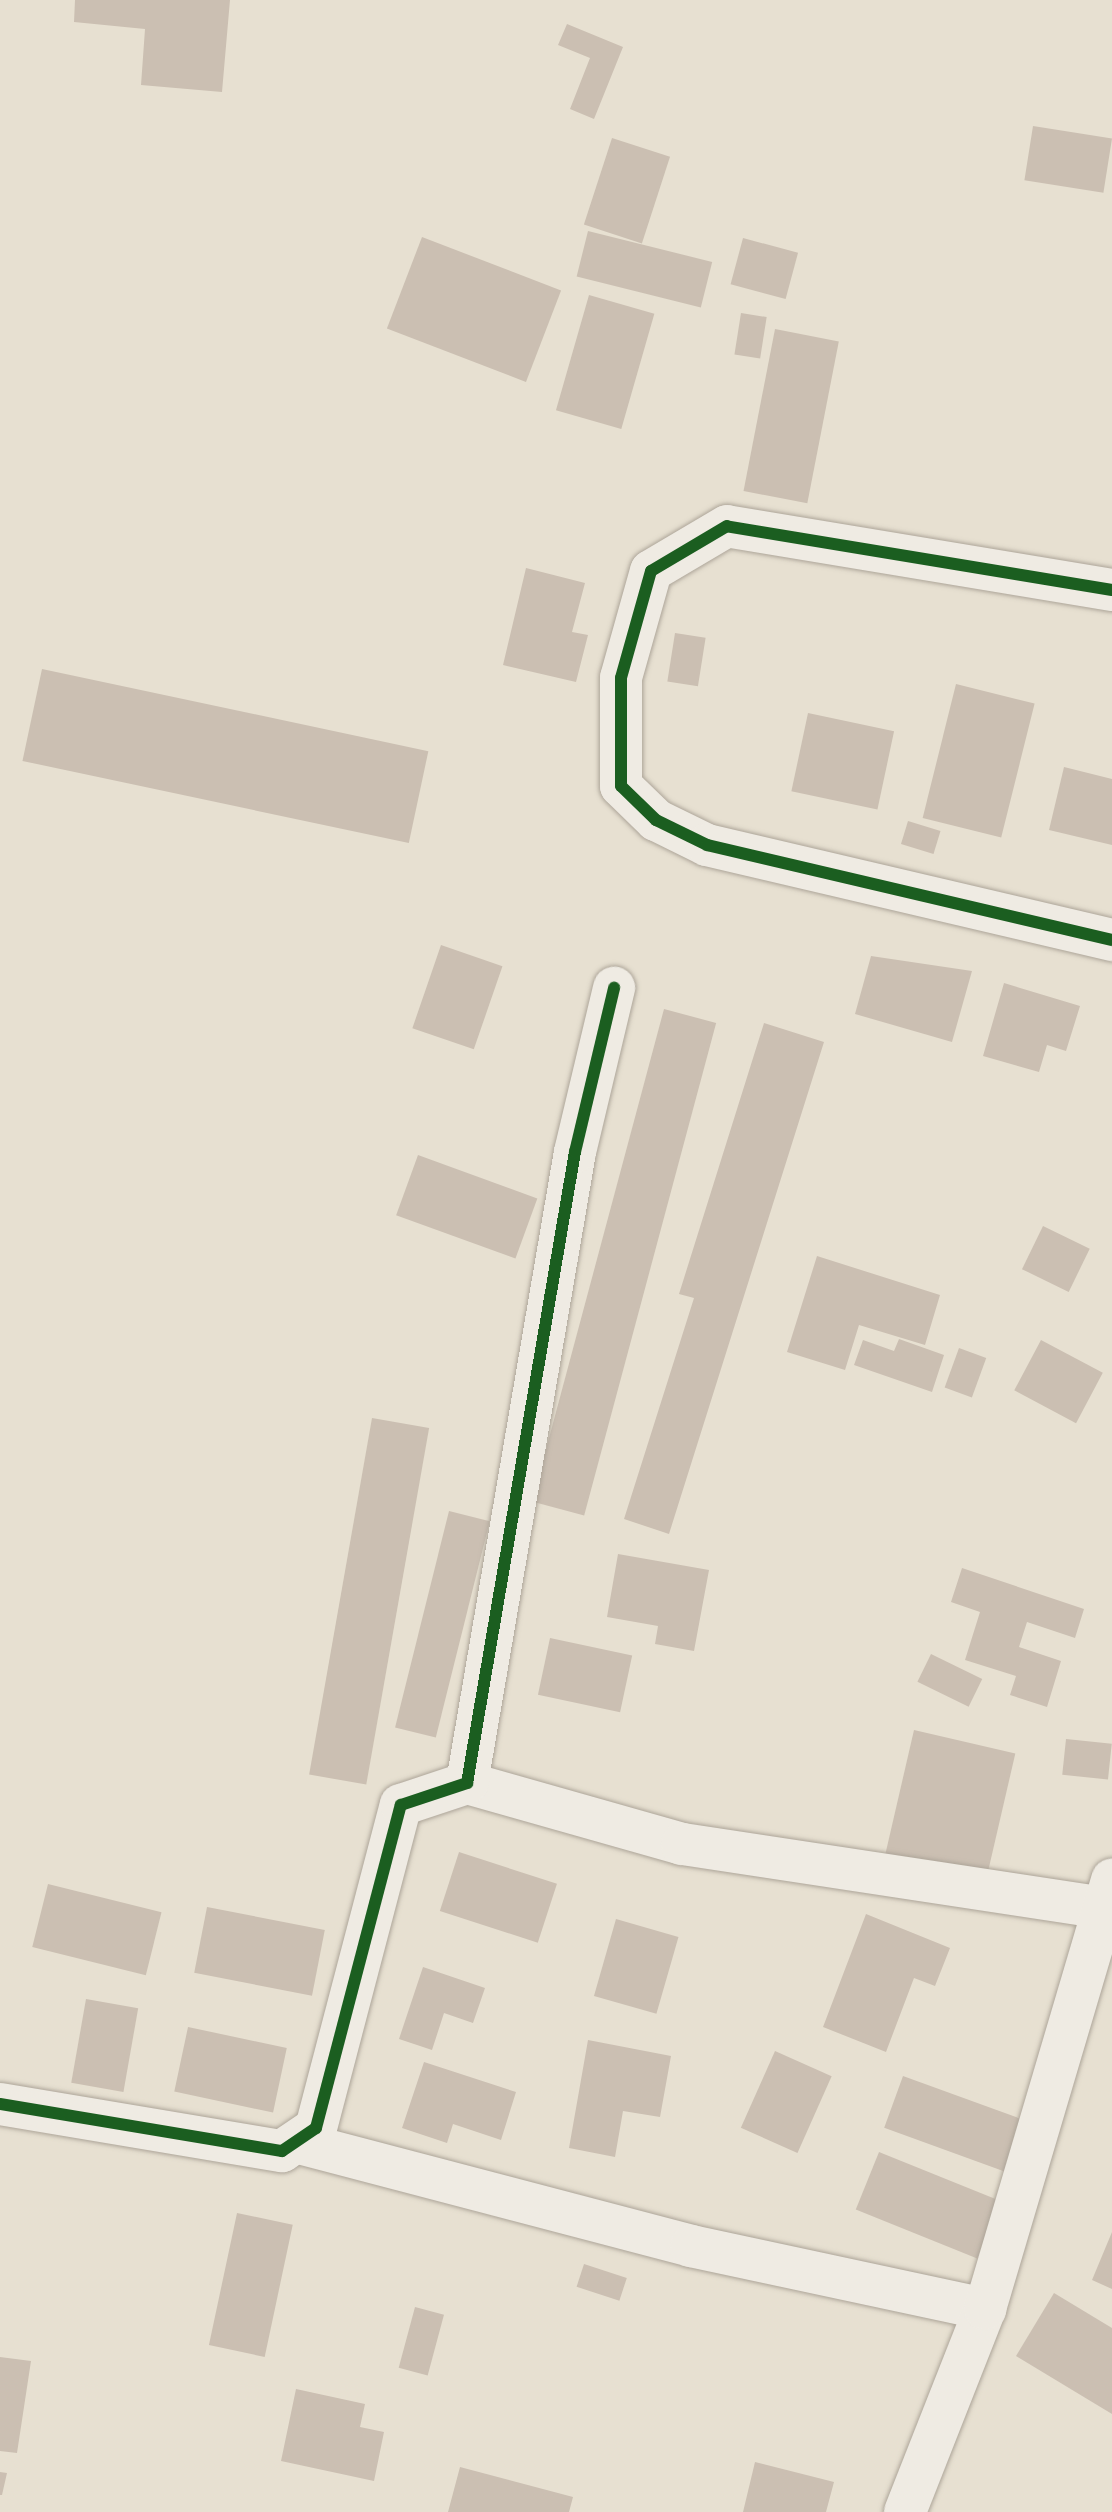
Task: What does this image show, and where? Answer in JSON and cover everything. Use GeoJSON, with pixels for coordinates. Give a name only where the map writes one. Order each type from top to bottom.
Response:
{"type":"FeatureCollection","features":[{"type":"Feature","properties":{"kind":"street"},"geometry":{"type":"LineString","coordinates":[[1112,590],[727,526],[651,571],[620,696],[621,786],[656,820],[707,845],[1112,940]]}},
{"type":"Feature","properties":{"kind":"street"},"geometry":{"type":"LineString","coordinates":[[467,1783],[574,1152],[614,988]]}},
{"type":"Feature","properties":{"kind":"street"},"geometry":{"type":"LineString","coordinates":[[0,2104],[282,2151],[303,2144],[316,2128],[401,1805],[467,1783],[682,1844],[1109,1893],[985,2309],[906,2512]]}},
{"type":"Feature","properties":{"kind":"street"},"geometry":{"type":"LineString","coordinates":[[303,2144],[691,2246],[985,2309]]}},
{"type":"Feature","properties":{"kind":"building"},"geometry":{"type":"Polygon","coordinates":[[[75,0],[230,0],[222,92],[141,85],[145,29],[74,22],[75,0]]]}},
{"type":"Feature","properties":{"kind":"building"},"geometry":{"type":"Polygon","coordinates":[[[567,24],[623,47],[594,119],[570,109],[590,58],[558,45],[567,24]]]}},
{"type":"Feature","properties":{"kind":"building"},"geometry":{"type":"Polygon","coordinates":[[[1033,126],[1112,139],[1103,193],[1024,180],[1033,126]]]}},
{"type":"Feature","properties":{"kind":"building"},"geometry":{"type":"Polygon","coordinates":[[[612,138],[670,157],[642,243],[584,225],[612,138]]]}},
{"type":"Feature","properties":{"kind":"building"},"geometry":{"type":"Polygon","coordinates":[[[588,231],[712,262],[701,308],[577,277],[588,231]]]}},
{"type":"Feature","properties":{"kind":"building"},"geometry":{"type":"Polygon","coordinates":[[[422,237],[561,290],[526,382],[387,328],[422,237]]]}},
{"type":"Feature","properties":{"kind":"building"},"geometry":{"type":"Polygon","coordinates":[[[743,238],[798,253],[786,299],[731,284],[743,238]]]}},
{"type":"Feature","properties":{"kind":"building"},"geometry":{"type":"Polygon","coordinates":[[[589,295],[654,314],[621,429],[556,410],[589,295]]]}},
{"type":"Feature","properties":{"kind":"building"},"geometry":{"type":"Polygon","coordinates":[[[741,313],[767,317],[760,359],[734,354],[741,313]]]}},
{"type":"Feature","properties":{"kind":"building"},"geometry":{"type":"Polygon","coordinates":[[[775,329],[839,341],[807,503],[744,491],[775,329]]]}},
{"type":"Feature","properties":{"kind":"building"},"geometry":{"type":"Polygon","coordinates":[[[526,568],[585,583],[572,632],[588,635],[576,682],[503,665],[526,568]]]}},
{"type":"Feature","properties":{"kind":"building"},"geometry":{"type":"Polygon","coordinates":[[[675,633],[706,638],[698,686],[667,681],[675,633]]]}},
{"type":"Feature","properties":{"kind":"building"},"geometry":{"type":"Polygon","coordinates":[[[42,669],[428,751],[409,843],[22,761],[42,669]]]}},
{"type":"Feature","properties":{"kind":"building"},"geometry":{"type":"Polygon","coordinates":[[[956,684],[1035,704],[1001,837],[923,818],[956,684]]]}},
{"type":"Feature","properties":{"kind":"building"},"geometry":{"type":"Polygon","coordinates":[[[808,713],[894,731],[877,810],[791,791],[808,713]]]}},
{"type":"Feature","properties":{"kind":"building"},"geometry":{"type":"Polygon","coordinates":[[[1064,767],[1112,779],[1112,845],[1049,830],[1064,767]]]}},
{"type":"Feature","properties":{"kind":"building"},"geometry":{"type":"Polygon","coordinates":[[[908,821],[941,831],[933,854],[901,844],[908,821]]]}},
{"type":"Feature","properties":{"kind":"building"},"geometry":{"type":"Polygon","coordinates":[[[441,945],[502,966],[474,1049],[412,1028],[441,945]]]}},
{"type":"Feature","properties":{"kind":"building"},"geometry":{"type":"Polygon","coordinates":[[[871,956],[972,971],[952,1042],[855,1014],[871,956]]]}},
{"type":"Feature","properties":{"kind":"building"},"geometry":{"type":"Polygon","coordinates":[[[1004,983],[1080,1006],[1066,1051],[1047,1045],[1039,1072],[983,1056],[1004,983]]]}},
{"type":"Feature","properties":{"kind":"building"},"geometry":{"type":"Polygon","coordinates":[[[664,1009],[716,1023],[584,1516],[532,1502],[664,1009]]]}},
{"type":"Feature","properties":{"kind":"building"},"geometry":{"type":"Polygon","coordinates":[[[764,1023],[824,1042],[669,1534],[624,1519],[694,1298],[679,1294],[764,1023]]]}},
{"type":"Feature","properties":{"kind":"building"},"geometry":{"type":"Polygon","coordinates":[[[418,1155],[537,1198],[515,1259],[396,1215],[418,1155]]]}},
{"type":"Feature","properties":{"kind":"building"},"geometry":{"type":"Polygon","coordinates":[[[1043,1226],[1090,1249],[1069,1292],[1022,1269],[1043,1226]]]}},
{"type":"Feature","properties":{"kind":"building"},"geometry":{"type":"Polygon","coordinates":[[[817,1256],[940,1295],[925,1345],[859,1325],[845,1370],[787,1352],[817,1256]]]}},
{"type":"Feature","properties":{"kind":"building"},"geometry":{"type":"Polygon","coordinates":[[[899,1339],[944,1355],[932,1392],[854,1365],[863,1340],[894,1351],[899,1339]]]}},
{"type":"Feature","properties":{"kind":"building"},"geometry":{"type":"Polygon","coordinates":[[[1041,1340],[1103,1373],[1076,1423],[1014,1390],[1041,1340]]]}},
{"type":"Feature","properties":{"kind":"building"},"geometry":{"type":"Polygon","coordinates":[[[959,1348],[986,1358],[972,1397],[945,1387],[959,1348]]]}},
{"type":"Feature","properties":{"kind":"building"},"geometry":{"type":"Polygon","coordinates":[[[372,1418],[429,1428],[366,1785],[309,1775],[372,1418]]]}},
{"type":"Feature","properties":{"kind":"building"},"geometry":{"type":"Polygon","coordinates":[[[449,1511],[490,1521],[436,1738],[395,1727],[449,1511]]]}},
{"type":"Feature","properties":{"kind":"building"},"geometry":{"type":"Polygon","coordinates":[[[618,1554],[709,1570],[694,1651],[655,1644],[658,1626],[607,1617],[618,1554]]]}},
{"type":"Feature","properties":{"kind":"building"},"geometry":{"type":"Polygon","coordinates":[[[962,1568],[1084,1609],[1075,1638],[1027,1622],[1019,1647],[1061,1661],[1047,1707],[1010,1695],[1016,1676],[965,1660],[980,1612],[951,1602],[962,1568]]]}},
{"type":"Feature","properties":{"kind":"building"},"geometry":{"type":"Polygon","coordinates":[[[550,1638],[632,1655],[620,1712],[538,1695],[550,1638]]]}},
{"type":"Feature","properties":{"kind":"building"},"geometry":{"type":"Polygon","coordinates":[[[931,1654],[982,1679],[969,1707],[917,1682],[931,1654]]]}},
{"type":"Feature","properties":{"kind":"building"},"geometry":{"type":"Polygon","coordinates":[[[914,1730],[1015,1753],[987,1878],[885,1855],[914,1730]]]}},
{"type":"Feature","properties":{"kind":"building"},"geometry":{"type":"Polygon","coordinates":[[[1066,1739],[1112,1744],[1108,1780],[1062,1775],[1066,1739]]]}},
{"type":"Feature","properties":{"kind":"building"},"geometry":{"type":"Polygon","coordinates":[[[459,1852],[557,1884],[538,1943],[440,1911],[459,1852]]]}},
{"type":"Feature","properties":{"kind":"building"},"geometry":{"type":"Polygon","coordinates":[[[48,1884],[162,1912],[146,1975],[32,1947],[48,1884]]]}},
{"type":"Feature","properties":{"kind":"building"},"geometry":{"type":"Polygon","coordinates":[[[207,1907],[325,1930],[312,1996],[194,1973],[207,1907]]]}},
{"type":"Feature","properties":{"kind":"building"},"geometry":{"type":"Polygon","coordinates":[[[866,1914],[950,1948],[935,1986],[914,1978],[886,2052],[823,2027],[866,1914]]]}},
{"type":"Feature","properties":{"kind":"building"},"geometry":{"type":"Polygon","coordinates":[[[616,1919],[678,1937],[656,2014],[594,1996],[616,1919]]]}},
{"type":"Feature","properties":{"kind":"building"},"geometry":{"type":"Polygon","coordinates":[[[423,1967],[485,1988],[473,2023],[444,2013],[432,2050],[399,2039],[423,1967]]]}},
{"type":"Feature","properties":{"kind":"building"},"geometry":{"type":"Polygon","coordinates":[[[86,1999],[138,2008],[123,2092],[71,2083],[86,1999]]]}},
{"type":"Feature","properties":{"kind":"building"},"geometry":{"type":"Polygon","coordinates":[[[188,2027],[287,2048],[273,2113],[174,2092],[188,2027]]]}},
{"type":"Feature","properties":{"kind":"building"},"geometry":{"type":"Polygon","coordinates":[[[588,2040],[671,2056],[660,2117],[623,2111],[615,2157],[569,2148],[588,2040]]]}},
{"type":"Feature","properties":{"kind":"building"},"geometry":{"type":"Polygon","coordinates":[[[775,2051],[832,2076],[797,2153],[741,2128],[775,2051]]]}},
{"type":"Feature","properties":{"kind":"building"},"geometry":{"type":"Polygon","coordinates":[[[424,2062],[516,2092],[501,2140],[453,2124],[447,2143],[402,2128],[424,2062]]]}},
{"type":"Feature","properties":{"kind":"building"},"geometry":{"type":"Polygon","coordinates":[[[903,2076],[1023,2120],[1004,2171],[884,2128],[903,2076]]]}},
{"type":"Feature","properties":{"kind":"building"},"geometry":{"type":"Polygon","coordinates":[[[879,2152],[1000,2201],[977,2259],[856,2209],[879,2152]]]}},
{"type":"Feature","properties":{"kind":"building"},"geometry":{"type":"Polygon","coordinates":[[[237,2213],[293,2225],[265,2357],[209,2345],[237,2213]]]}},
{"type":"Feature","properties":{"kind":"building"},"geometry":{"type":"Polygon","coordinates":[[[1112,2232],[1112,2289],[1092,2280],[1112,2232]]]}},
{"type":"Feature","properties":{"kind":"building"},"geometry":{"type":"Polygon","coordinates":[[[584,2264],[627,2278],[619,2301],[577,2287],[584,2264]]]}},
{"type":"Feature","properties":{"kind":"building"},"geometry":{"type":"Polygon","coordinates":[[[1054,2293],[1112,2328],[1112,2414],[1016,2356],[1054,2293]]]}},
{"type":"Feature","properties":{"kind":"building"},"geometry":{"type":"Polygon","coordinates":[[[415,2307],[444,2315],[428,2376],[399,2368],[415,2307]]]}},
{"type":"Feature","properties":{"kind":"building"},"geometry":{"type":"Polygon","coordinates":[[[0,2357],[31,2361],[17,2453],[0,2451],[0,2357]]]}},
{"type":"Feature","properties":{"kind":"building"},"geometry":{"type":"Polygon","coordinates":[[[296,2389],[365,2404],[360,2427],[384,2432],[374,2481],[281,2461],[296,2389]]]}},
{"type":"Feature","properties":{"kind":"building"},"geometry":{"type":"Polygon","coordinates":[[[755,2462],[834,2482],[826,2512],[743,2512],[755,2462]]]}},
{"type":"Feature","properties":{"kind":"building"},"geometry":{"type":"Polygon","coordinates":[[[460,2467],[573,2497],[569,2512],[448,2512],[460,2467]]]}},
{"type":"Feature","properties":{"kind":"building"},"geometry":{"type":"Polygon","coordinates":[[[0,2472],[7,2473],[2,2495],[0,2495],[0,2472]]]}},
{"type":"Feature","properties":{"kind":"cycle path"},"geometry":{"type":"LineString","coordinates":[[1112,590],[727,526],[651,571],[621,678],[621,786],[656,820],[707,845],[1112,940]]}},
{"type":"Feature","properties":{"kind":"cycle path"},"geometry":{"type":"LineString","coordinates":[[0,2104],[282,2151],[316,2128],[401,1805],[467,1783],[575,1152],[614,988]]}}]}
